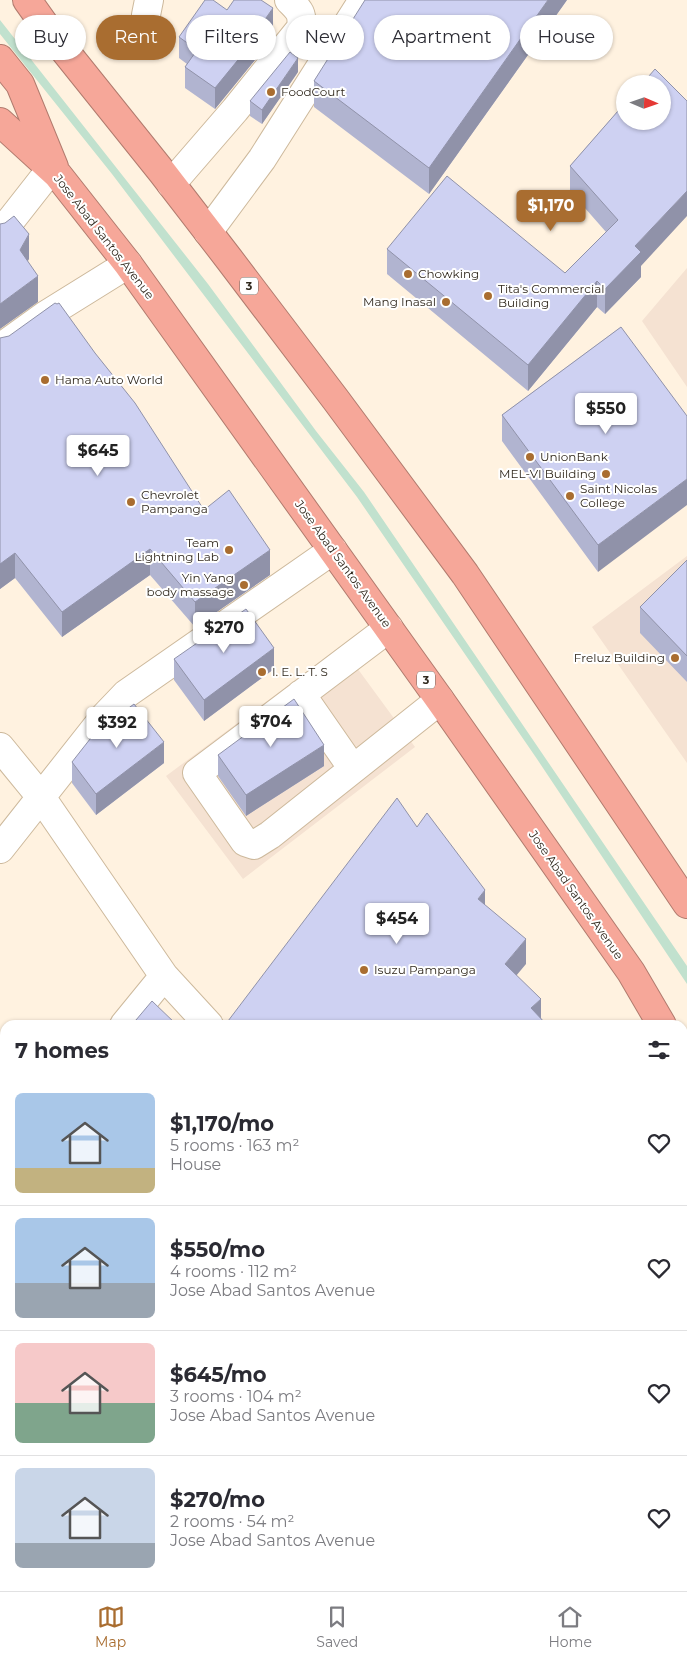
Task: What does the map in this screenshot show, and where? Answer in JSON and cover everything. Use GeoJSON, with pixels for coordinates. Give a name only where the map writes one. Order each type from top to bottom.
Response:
{"type":"FeatureCollection","features":[{"type":"Feature","properties":{"kind":"highway","name":"3"},"geometry":{"type":"LineString","coordinates":[[10,0],[29,15]]}},
{"type":"Feature","properties":{"kind":"highway","name":"3"},"geometry":{"type":"LineString","coordinates":[[28,0],[38,15]]}},
{"type":"Feature","properties":{"kind":"highway","name":"3"},"geometry":{"type":"LineString","coordinates":[[0,59],[20,84],[54,172]]}},
{"type":"Feature","properties":{"kind":"highway","name":"3"},"geometry":{"type":"LineString","coordinates":[[72,60],[208,232],[465,574],[687,904]]}},
{"type":"Feature","properties":{"kind":"highway","name":"Jose Abad Santos Avenue"},"geometry":{"type":"LineString","coordinates":[[0,122],[54,172],[128,264],[440,700],[631,972],[659,1020]]}},
{"type":"Feature","properties":{"kind":"street"},"geometry":{"type":"LineString","coordinates":[[171,184],[235,110],[301,28],[302,18],[298,9],[289,0]]}},
{"type":"Feature","properties":{"kind":"street"},"geometry":{"type":"LineString","coordinates":[[208,232],[262,159],[363,0]]}},
{"type":"Feature","properties":{"kind":"street"},"geometry":{"type":"LineString","coordinates":[[0,234],[54,172]]}},
{"type":"Feature","properties":{"kind":"street"},"geometry":{"type":"LineString","coordinates":[[0,348],[46,315],[128,264]]}},
{"type":"Feature","properties":{"kind":"street"},"geometry":{"type":"LineString","coordinates":[[0,850],[105,716],[126,694],[333,550]]}},
{"type":"Feature","properties":{"kind":"street"},"geometry":{"type":"LineString","coordinates":[[389,628],[197,773],[245,842],[254,845],[270,835],[440,700]]}},
{"type":"Feature","properties":{"kind":"street"},"geometry":{"type":"LineString","coordinates":[[301,694],[353,769]]}},
{"type":"Feature","properties":{"kind":"street"},"geometry":{"type":"LineString","coordinates":[[0,747],[41,797],[164,976],[205,1020]]}},
{"type":"Feature","properties":{"kind":"street"},"geometry":{"type":"LineString","coordinates":[[128,1020],[164,976]]}},
{"type":"Feature","properties":{"kind":"shaded area"},"geometry":{"type":"Polygon","coordinates":[[[687,268],[687,387],[642,321],[687,268]]]}},
{"type":"Feature","properties":{"kind":"shaded area"},"geometry":{"type":"Polygon","coordinates":[[[687,556],[687,763],[592,627],[687,556]]]}},
{"type":"Feature","properties":{"kind":"shaded area"},"geometry":{"type":"Polygon","coordinates":[[[341,646],[415,747],[243,879],[166,776],[341,646]]]}},
{"type":"Feature","properties":{"kind":"green space"},"geometry":{"type":"Polygon","coordinates":[[[0,20],[15,39],[15,53],[0,34],[0,20]]]}},
{"type":"Feature","properties":{"kind":"green space"},"geometry":{"type":"Polygon","coordinates":[[[21,60],[32,60],[208,284],[316,431],[364,492],[687,966],[687,984],[537,759],[357,497],[112,174],[21,60]]]}},
{"type":"Feature","properties":{"kind":"building"},"geometry":{"type":"Polygon","coordinates":[[[205,0],[213,0],[227,10],[234,0],[261,0],[273,8],[268,15],[194,15],[205,0]]]}},
{"type":"Feature","properties":{"kind":"building"},"geometry":{"type":"Polygon","coordinates":[[[365,0],[548,0],[537,15],[520,15],[520,40],[510,54],[510,15],[374,15],[374,60],[506,60],[429,168],[314,81],[327,60],[364,60],[364,15],[356,15],[365,0]]]}},
{"type":"Feature","properties":{"kind":"building"},"geometry":{"type":"Polygon","coordinates":[[[186,27],[186,42],[179,37],[186,27]]]}},
{"type":"Feature","properties":{"kind":"building"},"geometry":{"type":"Polygon","coordinates":[[[286,57],[286,60],[297,60],[262,110],[250,101],[286,57]]]}},
{"type":"Feature","properties":{"kind":"building"},"geometry":{"type":"Polygon","coordinates":[[[190,60],[238,60],[215,88],[185,67],[190,60]]]}},
{"type":"Feature","properties":{"kind":"building"},"geometry":{"type":"Polygon","coordinates":[[[655,69],[661,75],[650,75],[655,69]]]}},
{"type":"Feature","properties":{"kind":"building"},"geometry":{"type":"Polygon","coordinates":[[[671,85],[687,101],[687,191],[635,246],[641,252],[605,289],[597,281],[528,365],[387,249],[447,176],[565,273],[618,220],[570,166],[616,113],[616,130],[671,130],[671,85]]]}},
{"type":"Feature","properties":{"kind":"building"},"geometry":{"type":"Polygon","coordinates":[[[14,216],[29,234],[20,250],[38,276],[0,304],[0,224],[5,223],[14,216]]]}},
{"type":"Feature","properties":{"kind":"building"},"geometry":{"type":"Polygon","coordinates":[[[55,303],[59,303],[95,353],[135,403],[204,510],[229,490],[270,550],[195,602],[150,549],[62,612],[15,553],[0,564],[0,338],[9,336],[55,303]]]}},
{"type":"Feature","properties":{"kind":"building","name":"MEL-VI Building"},"geometry":{"type":"Polygon","coordinates":[[[621,327],[687,416],[687,479],[598,545],[502,415],[621,327]]]}},
{"type":"Feature","properties":{"kind":"building"},"geometry":{"type":"Polygon","coordinates":[[[687,560],[687,656],[640,607],[687,560]]]}},
{"type":"Feature","properties":{"kind":"building"},"geometry":{"type":"Polygon","coordinates":[[[246,609],[274,648],[204,700],[174,659],[246,609]]]}},
{"type":"Feature","properties":{"kind":"building"},"geometry":{"type":"Polygon","coordinates":[[[294,699],[324,745],[246,795],[218,755],[294,699]]]}},
{"type":"Feature","properties":{"kind":"building"},"geometry":{"type":"Polygon","coordinates":[[[134,704],[164,742],[96,794],[72,762],[94,734],[134,704]]]}},
{"type":"Feature","properties":{"kind":"building","name":"Isuzu Pampanga"},"geometry":{"type":"Polygon","coordinates":[[[397,798],[417,827],[427,813],[485,890],[478,899],[526,939],[505,964],[541,999],[531,1008],[542,1020],[229,1020],[397,798]]]}},
{"type":"Feature","properties":{"kind":"building"},"geometry":{"type":"Polygon","coordinates":[[[152,1001],[172,1020],[136,1020],[152,1001]]]}},
{"type":"Feature","properties":{"kind":"place","name":"FoodCourt"},"geometry":{"type":"Point","coordinates":[271,92]}},
{"type":"Feature","properties":{"kind":"place","name":"Chowking"},"geometry":{"type":"Point","coordinates":[408,274]}},
{"type":"Feature","properties":{"kind":"place","name":"Tita's Commercial Building"},"geometry":{"type":"Point","coordinates":[488,296]}},
{"type":"Feature","properties":{"kind":"place","name":"Mang Inasal"},"geometry":{"type":"Point","coordinates":[446,302]}},
{"type":"Feature","properties":{"kind":"place","name":"Hama Auto World"},"geometry":{"type":"Point","coordinates":[45,380]}},
{"type":"Feature","properties":{"kind":"place","name":"UnionBank"},"geometry":{"type":"Point","coordinates":[530,457]}},
{"type":"Feature","properties":{"kind":"place","name":"MEL-VI Building"},"geometry":{"type":"Point","coordinates":[606,474]}},
{"type":"Feature","properties":{"kind":"place","name":"Saint Nicolas College"},"geometry":{"type":"Point","coordinates":[570,496]}},
{"type":"Feature","properties":{"kind":"place","name":"Chevrolet Pampanga"},"geometry":{"type":"Point","coordinates":[131,502]}},
{"type":"Feature","properties":{"kind":"place","name":"Team Lightning Lab"},"geometry":{"type":"Point","coordinates":[229,550]}},
{"type":"Feature","properties":{"kind":"place","name":"Yin Yang body massage"},"geometry":{"type":"Point","coordinates":[244,585]}},
{"type":"Feature","properties":{"kind":"place","name":"Freluz Building"},"geometry":{"type":"Point","coordinates":[675,658]}},
{"type":"Feature","properties":{"kind":"place","name":"I. E. L. T. S"},"geometry":{"type":"Point","coordinates":[262,672]}},
{"type":"Feature","properties":{"kind":"place","name":"Isuzu Pampanga"},"geometry":{"type":"Point","coordinates":[364,970]}}]}
